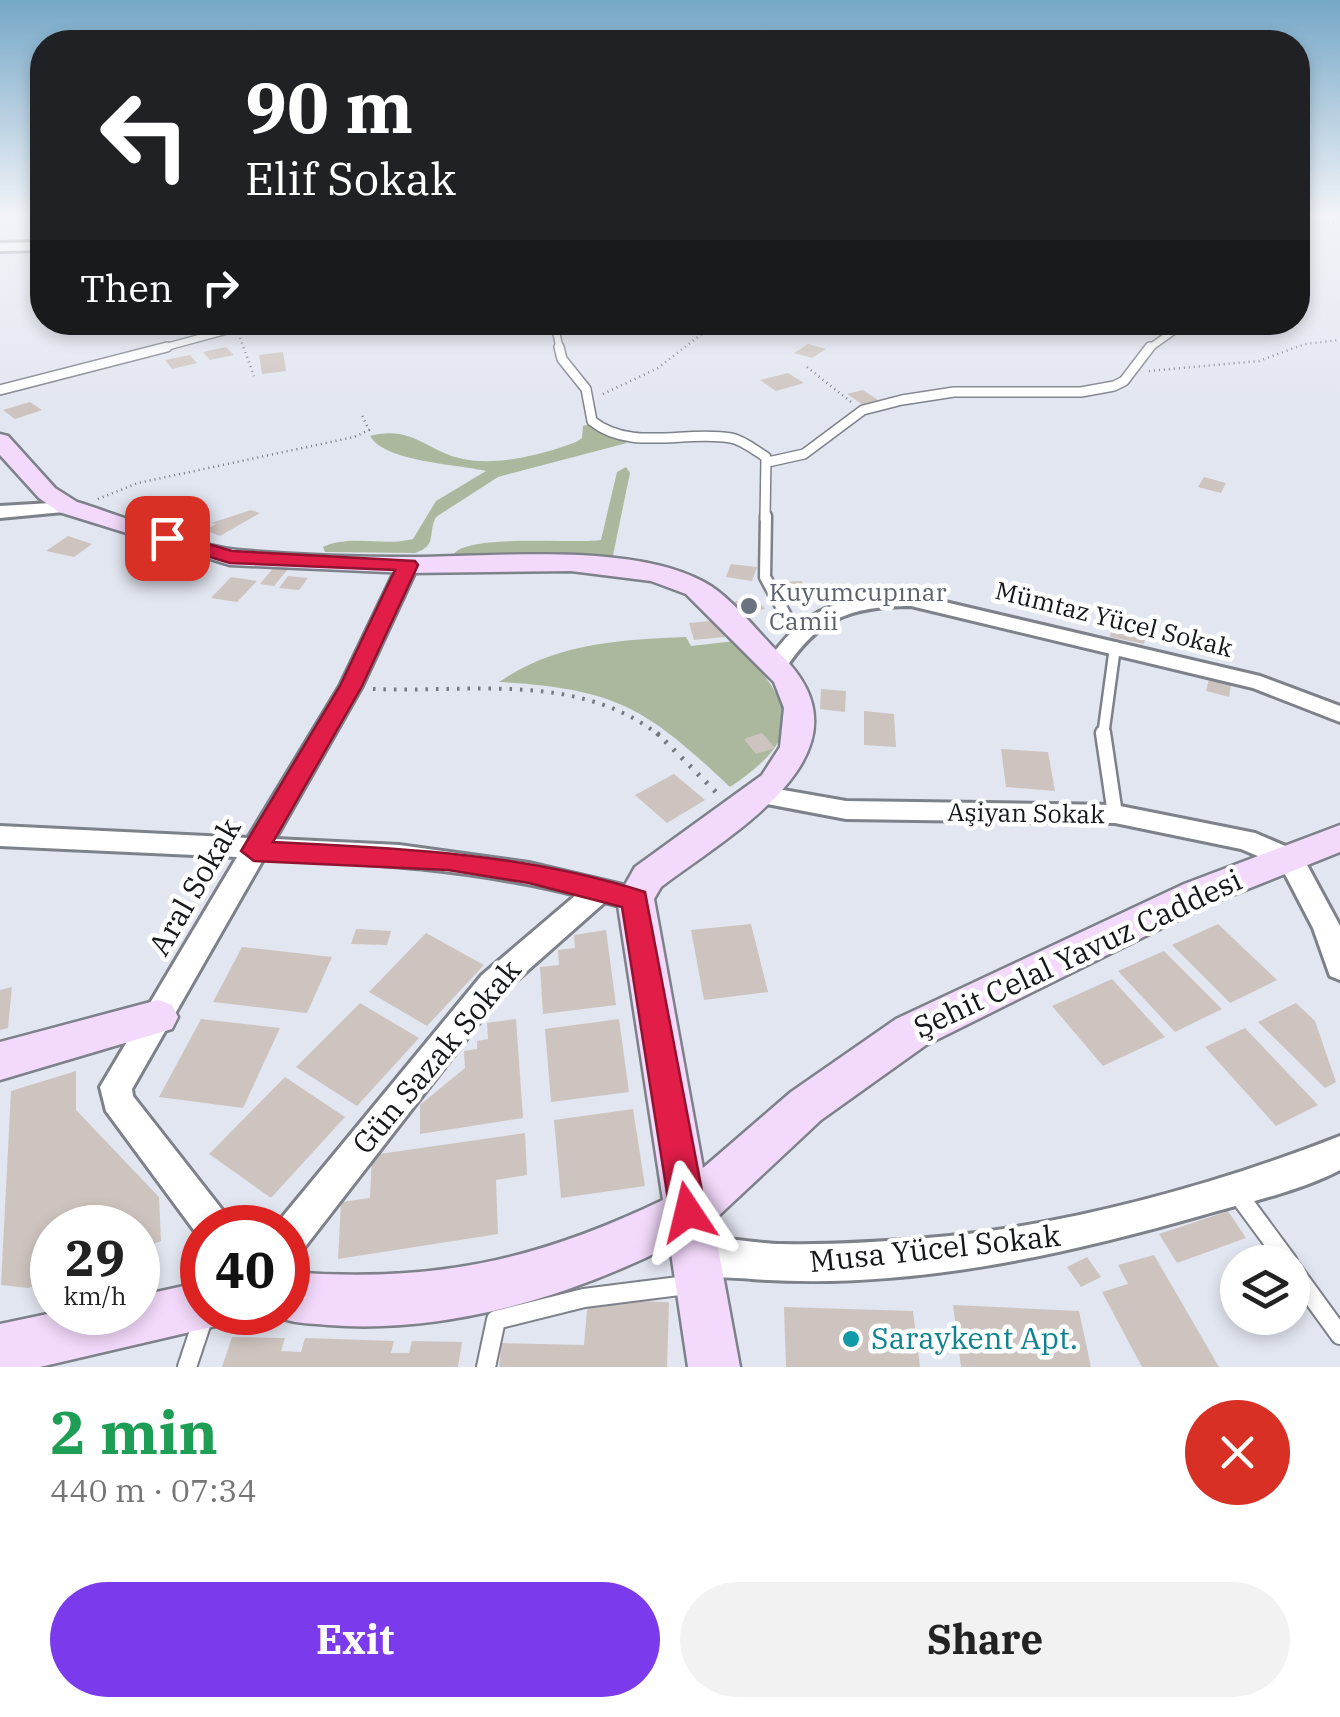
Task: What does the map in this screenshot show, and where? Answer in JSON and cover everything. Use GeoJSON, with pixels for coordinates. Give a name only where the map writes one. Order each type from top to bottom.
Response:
{"type":"FeatureCollection","features":[{"type":"Feature","properties":{"kind":"street"},"geometry":{"type":"LineString","coordinates":[[0,441],[47,492],[72,508],[230,557],[408,565],[571,563],[677,578],[708,597],[776,666],[795,693],[800,727],[788,765],[748,804],[648,877],[635,899],[714,1367]]}},
{"type":"Feature","properties":{"kind":"street"},"geometry":{"type":"LineString","coordinates":[[0,512],[72,508]]}},
{"type":"Feature","properties":{"kind":"street","name":"Aral Sokak"},"geometry":{"type":"LineString","coordinates":[[196,1205],[117,1101],[120,1075],[158,1017],[351,686],[408,565]]}},
{"type":"Feature","properties":{"kind":"street","name":"Mümtaz Yücel Sokak"},"geometry":{"type":"LineString","coordinates":[[776,666],[797,636],[846,605],[900,599],[931,602],[1260,682],[1340,714]]}},
{"type":"Feature","properties":{"kind":"street","name":"Aşiyan Sokak"},"geometry":{"type":"LineString","coordinates":[[748,804],[846,810],[1115,814],[1246,840],[1286,857]]}},
{"type":"Feature","properties":{"kind":"street"},"geometry":{"type":"LineString","coordinates":[[0,836],[448,860],[635,899]]}},
{"type":"Feature","properties":{"kind":"street","name":"Şehit Celal Yavuz Caddesi"},"geometry":{"type":"LineString","coordinates":[[310,1298],[402,1301],[478,1291],[582,1260],[688,1212],[806,1106],[911,1032],[1196,894],[1340,838]]}},
{"type":"Feature","properties":{"kind":"street"},"geometry":{"type":"LineString","coordinates":[[1286,857],[1316,905],[1340,968]]}},
{"type":"Feature","properties":{"kind":"street","name":"Gün Sazak Sokak"},"geometry":{"type":"LineString","coordinates":[[310,1212],[492,984],[602,890]]}},
{"type":"Feature","properties":{"kind":"street"},"geometry":{"type":"LineString","coordinates":[[0,1061],[158,1017]]}},
{"type":"Feature","properties":{"kind":"street","name":"Musa Yücel Sokak"},"geometry":{"type":"LineString","coordinates":[[699,1270],[820,1265],[1014,1247],[1115,1225],[1313,1166],[1340,1152]]}},
{"type":"Feature","properties":{"kind":"street"},"geometry":{"type":"LineString","coordinates":[[0,1350],[180,1315]]}},
{"type":"Feature","properties":{"kind":"lane"},"geometry":{"type":"LineString","coordinates":[[0,390],[61,368],[214,335]]}},
{"type":"Feature","properties":{"kind":"lane"},"geometry":{"type":"LineString","coordinates":[[557,335],[562,359],[590,400],[592,421],[608,433],[628,438],[734,438],[755,447],[768,462],[764,578],[797,636]]}},
{"type":"Feature","properties":{"kind":"lane"},"geometry":{"type":"LineString","coordinates":[[768,462],[810,450],[863,411],[942,393],[1096,390],[1126,378],[1142,353],[1168,335]]}},
{"type":"Feature","properties":{"kind":"lane"},"geometry":{"type":"LineString","coordinates":[[1115,647],[1102,700],[1101,735],[1115,814]]}},
{"type":"Feature","properties":{"kind":"lane"},"geometry":{"type":"LineString","coordinates":[[1235,1190],[1275,1245]]}},
{"type":"Feature","properties":{"kind":"lane"},"geometry":{"type":"LineString","coordinates":[[486,1367],[496,1320],[699,1270]]}},
{"type":"Feature","properties":{"kind":"lane"},"geometry":{"type":"LineString","coordinates":[[1310,1294],[1340,1335]]}},
{"type":"Feature","properties":{"kind":"lane"},"geometry":{"type":"LineString","coordinates":[[187,1367],[197,1335]]}},
{"type":"Feature","properties":{"kind":"path"},"geometry":{"type":"LineString","coordinates":[[239,335],[254,376]]}},
{"type":"Feature","properties":{"kind":"path"},"geometry":{"type":"LineString","coordinates":[[590,400],[658,368],[700,335]]}},
{"type":"Feature","properties":{"kind":"path"},"geometry":{"type":"LineString","coordinates":[[1126,378],[1154,370],[1259,360],[1305,344],[1340,340]]}},
{"type":"Feature","properties":{"kind":"path"},"geometry":{"type":"LineString","coordinates":[[808,367],[863,411]]}},
{"type":"Feature","properties":{"kind":"path"},"geometry":{"type":"LineString","coordinates":[[72,508],[138,483],[354,437],[370,430],[362,415]]}},
{"type":"Feature","properties":{"kind":"path"},"geometry":{"type":"LineString","coordinates":[[351,686],[400,691],[524,690],[612,708],[659,736],[748,804]]}},
{"type":"Feature","properties":{"kind":"green space"},"geometry":{"type":"Polygon","coordinates":[[[590,424],[627,443],[498,477],[436,517],[427,547],[415,553],[325,552],[323,547],[345,541],[413,539],[436,501],[486,471],[406,457],[378,445],[370,436],[397,434],[459,458],[503,460],[576,442],[582,438],[583,426],[590,424]]]}},
{"type":"Feature","properties":{"kind":"green space"},"geometry":{"type":"Polygon","coordinates":[[[626,467],[630,473],[612,560],[537,554],[453,556],[476,544],[601,540],[617,472],[626,467]]]}},
{"type":"Feature","properties":{"kind":"green space"},"geometry":{"type":"Polygon","coordinates":[[[686,637],[691,646],[735,641],[769,682],[784,717],[782,733],[773,750],[730,787],[675,738],[627,708],[573,690],[499,682],[566,651],[612,642],[686,637]]]}},
{"type":"Feature","properties":{"kind":"building"},"geometry":{"type":"Polygon","coordinates":[[[808,344],[826,349],[812,358],[794,353],[808,344]]]}},
{"type":"Feature","properties":{"kind":"building"},"geometry":{"type":"Polygon","coordinates":[[[226,347],[234,355],[210,360],[203,352],[226,347]]]}},
{"type":"Feature","properties":{"kind":"building"},"geometry":{"type":"Polygon","coordinates":[[[283,352],[286,371],[262,374],[259,355],[283,352]]]}},
{"type":"Feature","properties":{"kind":"building"},"geometry":{"type":"Polygon","coordinates":[[[190,355],[197,363],[172,369],[165,360],[190,355]]]}},
{"type":"Feature","properties":{"kind":"building"},"geometry":{"type":"Polygon","coordinates":[[[788,373],[804,383],[776,391],[760,380],[788,373]]]}},
{"type":"Feature","properties":{"kind":"building"},"geometry":{"type":"Polygon","coordinates":[[[863,390],[878,400],[862,404],[847,394],[863,390]]]}},
{"type":"Feature","properties":{"kind":"building"},"geometry":{"type":"Polygon","coordinates":[[[30,402],[42,410],[15,419],[3,410],[30,402]]]}},
{"type":"Feature","properties":{"kind":"building"},"geometry":{"type":"Polygon","coordinates":[[[1204,477],[1226,483],[1221,493],[1198,487],[1204,477]]]}},
{"type":"Feature","properties":{"kind":"building"},"geometry":{"type":"Polygon","coordinates":[[[251,510],[260,513],[220,536],[205,530],[216,524],[211,523],[251,510]]]}},
{"type":"Feature","properties":{"kind":"building"},"geometry":{"type":"Polygon","coordinates":[[[68,536],[92,544],[74,557],[46,551],[68,536]]]}},
{"type":"Feature","properties":{"kind":"building"},"geometry":{"type":"Polygon","coordinates":[[[186,549],[198,552],[177,568],[164,564],[186,549]]]}},
{"type":"Feature","properties":{"kind":"building"},"geometry":{"type":"Polygon","coordinates":[[[731,564],[757,567],[752,581],[726,577],[731,564]]]}},
{"type":"Feature","properties":{"kind":"building"},"geometry":{"type":"Polygon","coordinates":[[[274,567],[288,569],[274,586],[260,584],[274,567]]]}},
{"type":"Feature","properties":{"kind":"building"},"geometry":{"type":"Polygon","coordinates":[[[288,576],[308,578],[299,590],[279,588],[288,576]]]}},
{"type":"Feature","properties":{"kind":"building"},"geometry":{"type":"Polygon","coordinates":[[[231,577],[257,581],[237,602],[211,598],[231,577]]]}},
{"type":"Feature","properties":{"kind":"building"},"geometry":{"type":"Polygon","coordinates":[[[802,581],[805,594],[780,595],[777,582],[802,581]]]}},
{"type":"Feature","properties":{"kind":"building","name":"Kuyumcupınar Camii"},"geometry":{"type":"Polygon","coordinates":[[[755,597],[765,609],[742,614],[733,602],[755,597]]]}},
{"type":"Feature","properties":{"kind":"building"},"geometry":{"type":"Polygon","coordinates":[[[720,620],[725,637],[694,640],[689,623],[720,620]]]}},
{"type":"Feature","properties":{"kind":"building"},"geometry":{"type":"Polygon","coordinates":[[[1113,621],[1147,628],[1144,644],[1110,637],[1113,621]]]}},
{"type":"Feature","properties":{"kind":"building"},"geometry":{"type":"Polygon","coordinates":[[[1209,679],[1231,685],[1229,697],[1206,691],[1209,679]]]}},
{"type":"Feature","properties":{"kind":"building"},"geometry":{"type":"Polygon","coordinates":[[[821,689],[846,691],[845,712],[820,709],[821,689]]]}},
{"type":"Feature","properties":{"kind":"building"},"geometry":{"type":"Polygon","coordinates":[[[864,711],[894,714],[896,747],[864,745],[864,711]]]}},
{"type":"Feature","properties":{"kind":"building"},"geometry":{"type":"Polygon","coordinates":[[[762,733],[775,748],[756,754],[744,739],[762,733]]]}},
{"type":"Feature","properties":{"kind":"building"},"geometry":{"type":"Polygon","coordinates":[[[1001,749],[1048,752],[1055,791],[1006,787],[1001,749]]]}},
{"type":"Feature","properties":{"kind":"building"},"geometry":{"type":"Polygon","coordinates":[[[674,774],[705,800],[667,823],[635,795],[674,774]]]}},
{"type":"Feature","properties":{"kind":"building"},"geometry":{"type":"Polygon","coordinates":[[[751,924],[768,992],[704,1000],[691,930],[751,924]]]}},
{"type":"Feature","properties":{"kind":"building"},"geometry":{"type":"Polygon","coordinates":[[[1218,924],[1277,980],[1230,1003],[1172,945],[1218,924]]]}},
{"type":"Feature","properties":{"kind":"building"},"geometry":{"type":"Polygon","coordinates":[[[356,929],[391,931],[387,945],[351,944],[356,929]]]}},
{"type":"Feature","properties":{"kind":"building"},"geometry":{"type":"Polygon","coordinates":[[[606,930],[616,1005],[543,1014],[540,967],[559,965],[558,950],[575,948],[574,935],[606,930]]]}},
{"type":"Feature","properties":{"kind":"building"},"geometry":{"type":"Polygon","coordinates":[[[426,933],[484,965],[427,1026],[369,992],[426,933]]]}},
{"type":"Feature","properties":{"kind":"building"},"geometry":{"type":"Polygon","coordinates":[[[242,947],[332,957],[307,1013],[213,1002],[242,947]]]}},
{"type":"Feature","properties":{"kind":"building"},"geometry":{"type":"Polygon","coordinates":[[[1164,951],[1222,1009],[1175,1032],[1118,971],[1164,951]]]}},
{"type":"Feature","properties":{"kind":"building"},"geometry":{"type":"Polygon","coordinates":[[[1112,979],[1165,1037],[1103,1066],[1052,1006],[1112,979]]]}},
{"type":"Feature","properties":{"kind":"building"},"geometry":{"type":"Polygon","coordinates":[[[12,987],[8,1028],[0,1030],[0,990],[12,987]]]}},
{"type":"Feature","properties":{"kind":"building"},"geometry":{"type":"Polygon","coordinates":[[[360,1003],[419,1038],[357,1106],[296,1067],[360,1003]]]}},
{"type":"Feature","properties":{"kind":"building"},"geometry":{"type":"Polygon","coordinates":[[[1296,1003],[1315,1021],[1336,1082],[1325,1088],[1258,1022],[1296,1003]]]}},
{"type":"Feature","properties":{"kind":"building"},"geometry":{"type":"Polygon","coordinates":[[[201,1019],[280,1028],[243,1108],[159,1097],[201,1019]]]}},
{"type":"Feature","properties":{"kind":"building"},"geometry":{"type":"Polygon","coordinates":[[[516,1019],[523,1118],[420,1134],[420,1105],[465,1068],[464,1051],[477,1049],[477,1041],[488,1039],[487,1023],[516,1019]]]}},
{"type":"Feature","properties":{"kind":"building"},"geometry":{"type":"Polygon","coordinates":[[[619,1019],[629,1092],[551,1102],[545,1029],[619,1019]]]}},
{"type":"Feature","properties":{"kind":"building"},"geometry":{"type":"Polygon","coordinates":[[[1245,1028],[1318,1105],[1276,1126],[1205,1047],[1245,1028]]]}},
{"type":"Feature","properties":{"kind":"building"},"geometry":{"type":"Polygon","coordinates":[[[76,1071],[76,1110],[159,1197],[159,1205],[30,1205],[28,1288],[1,1285],[11,1091],[76,1071]]]}},
{"type":"Feature","properties":{"kind":"building"},"geometry":{"type":"Polygon","coordinates":[[[285,1077],[345,1117],[271,1198],[209,1154],[285,1077]]]}},
{"type":"Feature","properties":{"kind":"building"},"geometry":{"type":"Polygon","coordinates":[[[633,1109],[645,1186],[561,1198],[554,1120],[633,1109]]]}},
{"type":"Feature","properties":{"kind":"building"},"geometry":{"type":"Polygon","coordinates":[[[525,1133],[527,1175],[496,1180],[498,1234],[338,1259],[341,1202],[370,1198],[372,1155],[525,1133]]]}},
{"type":"Feature","properties":{"kind":"building"},"geometry":{"type":"Polygon","coordinates":[[[1228,1211],[1246,1238],[1177,1263],[1159,1234],[1228,1211]]]}},
{"type":"Feature","properties":{"kind":"building"},"geometry":{"type":"Polygon","coordinates":[[[1154,1255],[1219,1367],[1142,1367],[1102,1292],[1128,1284],[1118,1265],[1154,1255]]]}},
{"type":"Feature","properties":{"kind":"building"},"geometry":{"type":"Polygon","coordinates":[[[1087,1257],[1101,1277],[1081,1287],[1067,1267],[1087,1257]]]}},
{"type":"Feature","properties":{"kind":"building"},"geometry":{"type":"Polygon","coordinates":[[[588,1300],[669,1302],[667,1367],[499,1367],[502,1343],[584,1345],[588,1300]]]}},
{"type":"Feature","properties":{"kind":"building"},"geometry":{"type":"Polygon","coordinates":[[[953,1305],[1079,1311],[1091,1367],[961,1367],[953,1305]]]}},
{"type":"Feature","properties":{"kind":"building","name":"Saraykent Apt."},"geometry":{"type":"Polygon","coordinates":[[[784,1307],[913,1311],[920,1367],[786,1367],[784,1307]]]}},
{"type":"Feature","properties":{"kind":"building"},"geometry":{"type":"Polygon","coordinates":[[[232,1337],[285,1338],[281,1351],[301,1352],[305,1338],[394,1341],[391,1353],[409,1353],[412,1341],[462,1342],[458,1367],[222,1367],[232,1337]]]}},
{"type":"Feature","properties":{"kind":"place","name":"Kuyumcupınar Camii"},"geometry":{"type":"Point","coordinates":[749,606]}},
{"type":"Feature","properties":{"kind":"place","name":"Saraykent Apt."},"geometry":{"type":"Point","coordinates":[851,1339]}},
{"type":"Feature","properties":{"kind":"route"},"geometry":{"type":"LineString","coordinates":[[167,538],[230,557],[408,565],[351,686],[254,851],[448,860],[529,873],[635,899],[688,1212]]}}]}
